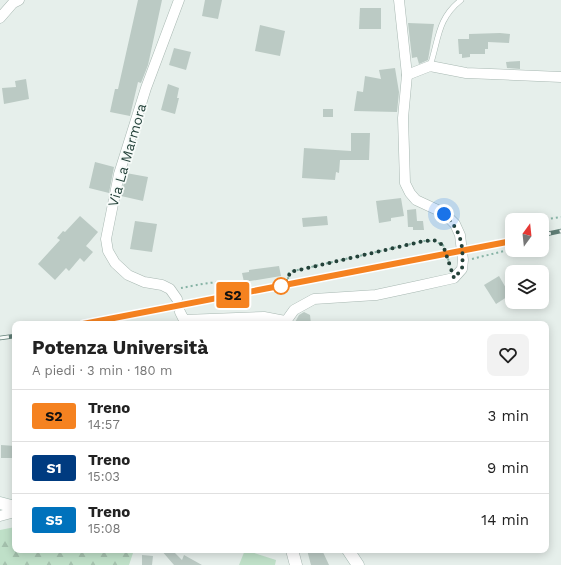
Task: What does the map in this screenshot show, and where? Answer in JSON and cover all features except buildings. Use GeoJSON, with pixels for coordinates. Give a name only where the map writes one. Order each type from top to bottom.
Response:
{"type":"FeatureCollection","features":[{"type":"Feature","properties":{"kind":"main road"},"geometry":{"type":"LineString","coordinates":[[0,503],[12,506]]}},
{"type":"Feature","properties":{"kind":"main road"},"geometry":{"type":"LineString","coordinates":[[350,553],[358,565]]}},
{"type":"Feature","properties":{"kind":"street"},"geometry":{"type":"LineString","coordinates":[[0,18],[13,3],[19,0]]}},
{"type":"Feature","properties":{"kind":"street","name":"Via La Marmora"},"geometry":{"type":"LineString","coordinates":[[170,289],[162,285],[144,282],[128,275],[115,263],[108,251],[106,239],[119,174],[146,88],[179,0]]}},
{"type":"Feature","properties":{"kind":"street"},"geometry":{"type":"LineString","coordinates":[[285,321],[294,310],[314,299],[376,295],[454,278],[462,269],[463,260],[460,235],[455,224],[444,214],[416,200],[410,193],[405,183],[403,118],[407,75],[399,0]]}},
{"type":"Feature","properties":{"kind":"street"},"geometry":{"type":"LineString","coordinates":[[407,75],[430,66],[466,73],[561,77]]}},
{"type":"Feature","properties":{"kind":"street"},"geometry":{"type":"LineString","coordinates":[[170,289],[177,299]]}},
{"type":"Feature","properties":{"kind":"street"},"geometry":{"type":"LineString","coordinates":[[180,312],[184,320],[264,317],[280,321]]}},
{"type":"Feature","properties":{"kind":"street"},"geometry":{"type":"LineString","coordinates":[[0,516],[12,513]]}},
{"type":"Feature","properties":{"kind":"lane"},"geometry":{"type":"LineString","coordinates":[[430,66],[442,22],[450,9],[461,0]]}},
{"type":"Feature","properties":{"kind":"path"},"geometry":{"type":"LineString","coordinates":[[549,219],[561,217]]}},
{"type":"Feature","properties":{"kind":"path"},"geometry":{"type":"LineString","coordinates":[[288,279],[290,272],[434,240],[440,242],[446,249],[454,278]]}},
{"type":"Feature","properties":{"kind":"path"},"geometry":{"type":"LineString","coordinates":[[463,260],[505,251]]}},
{"type":"Feature","properties":{"kind":"path"},"geometry":{"type":"LineString","coordinates":[[170,289],[222,282],[234,283],[240,288]]}},
{"type":"Feature","properties":{"kind":"green space"},"geometry":{"type":"Polygon","coordinates":[[[12,528],[12,553],[133,553],[129,565],[0,565],[0,530],[12,528]]]}},
{"type":"Feature","properties":{"kind":"green space"},"geometry":{"type":"Polygon","coordinates":[[[244,553],[254,553],[276,560],[275,565],[239,565],[244,553]]]}},
{"type":"Feature","properties":{"kind":"railway"},"geometry":{"type":"LineString","coordinates":[[549,234],[561,231]]}},
{"type":"Feature","properties":{"kind":"railway"},"geometry":{"type":"LineString","coordinates":[[99,321],[505,242]]}},
{"type":"Feature","properties":{"kind":"railway"},"geometry":{"type":"LineString","coordinates":[[0,338],[12,336]]}},
{"type":"Feature","properties":{"kind":"train","name":"S2"},"geometry":{"type":"LineString","coordinates":[[99,321],[505,242]]}},
{"type":"Feature","properties":{"kind":"route"},"geometry":{"type":"LineString","coordinates":[[281,286],[288,279],[290,272],[434,240],[440,242],[446,249],[454,278],[460,274],[462,269],[463,260],[460,235],[455,224],[444,214]]}}]}
